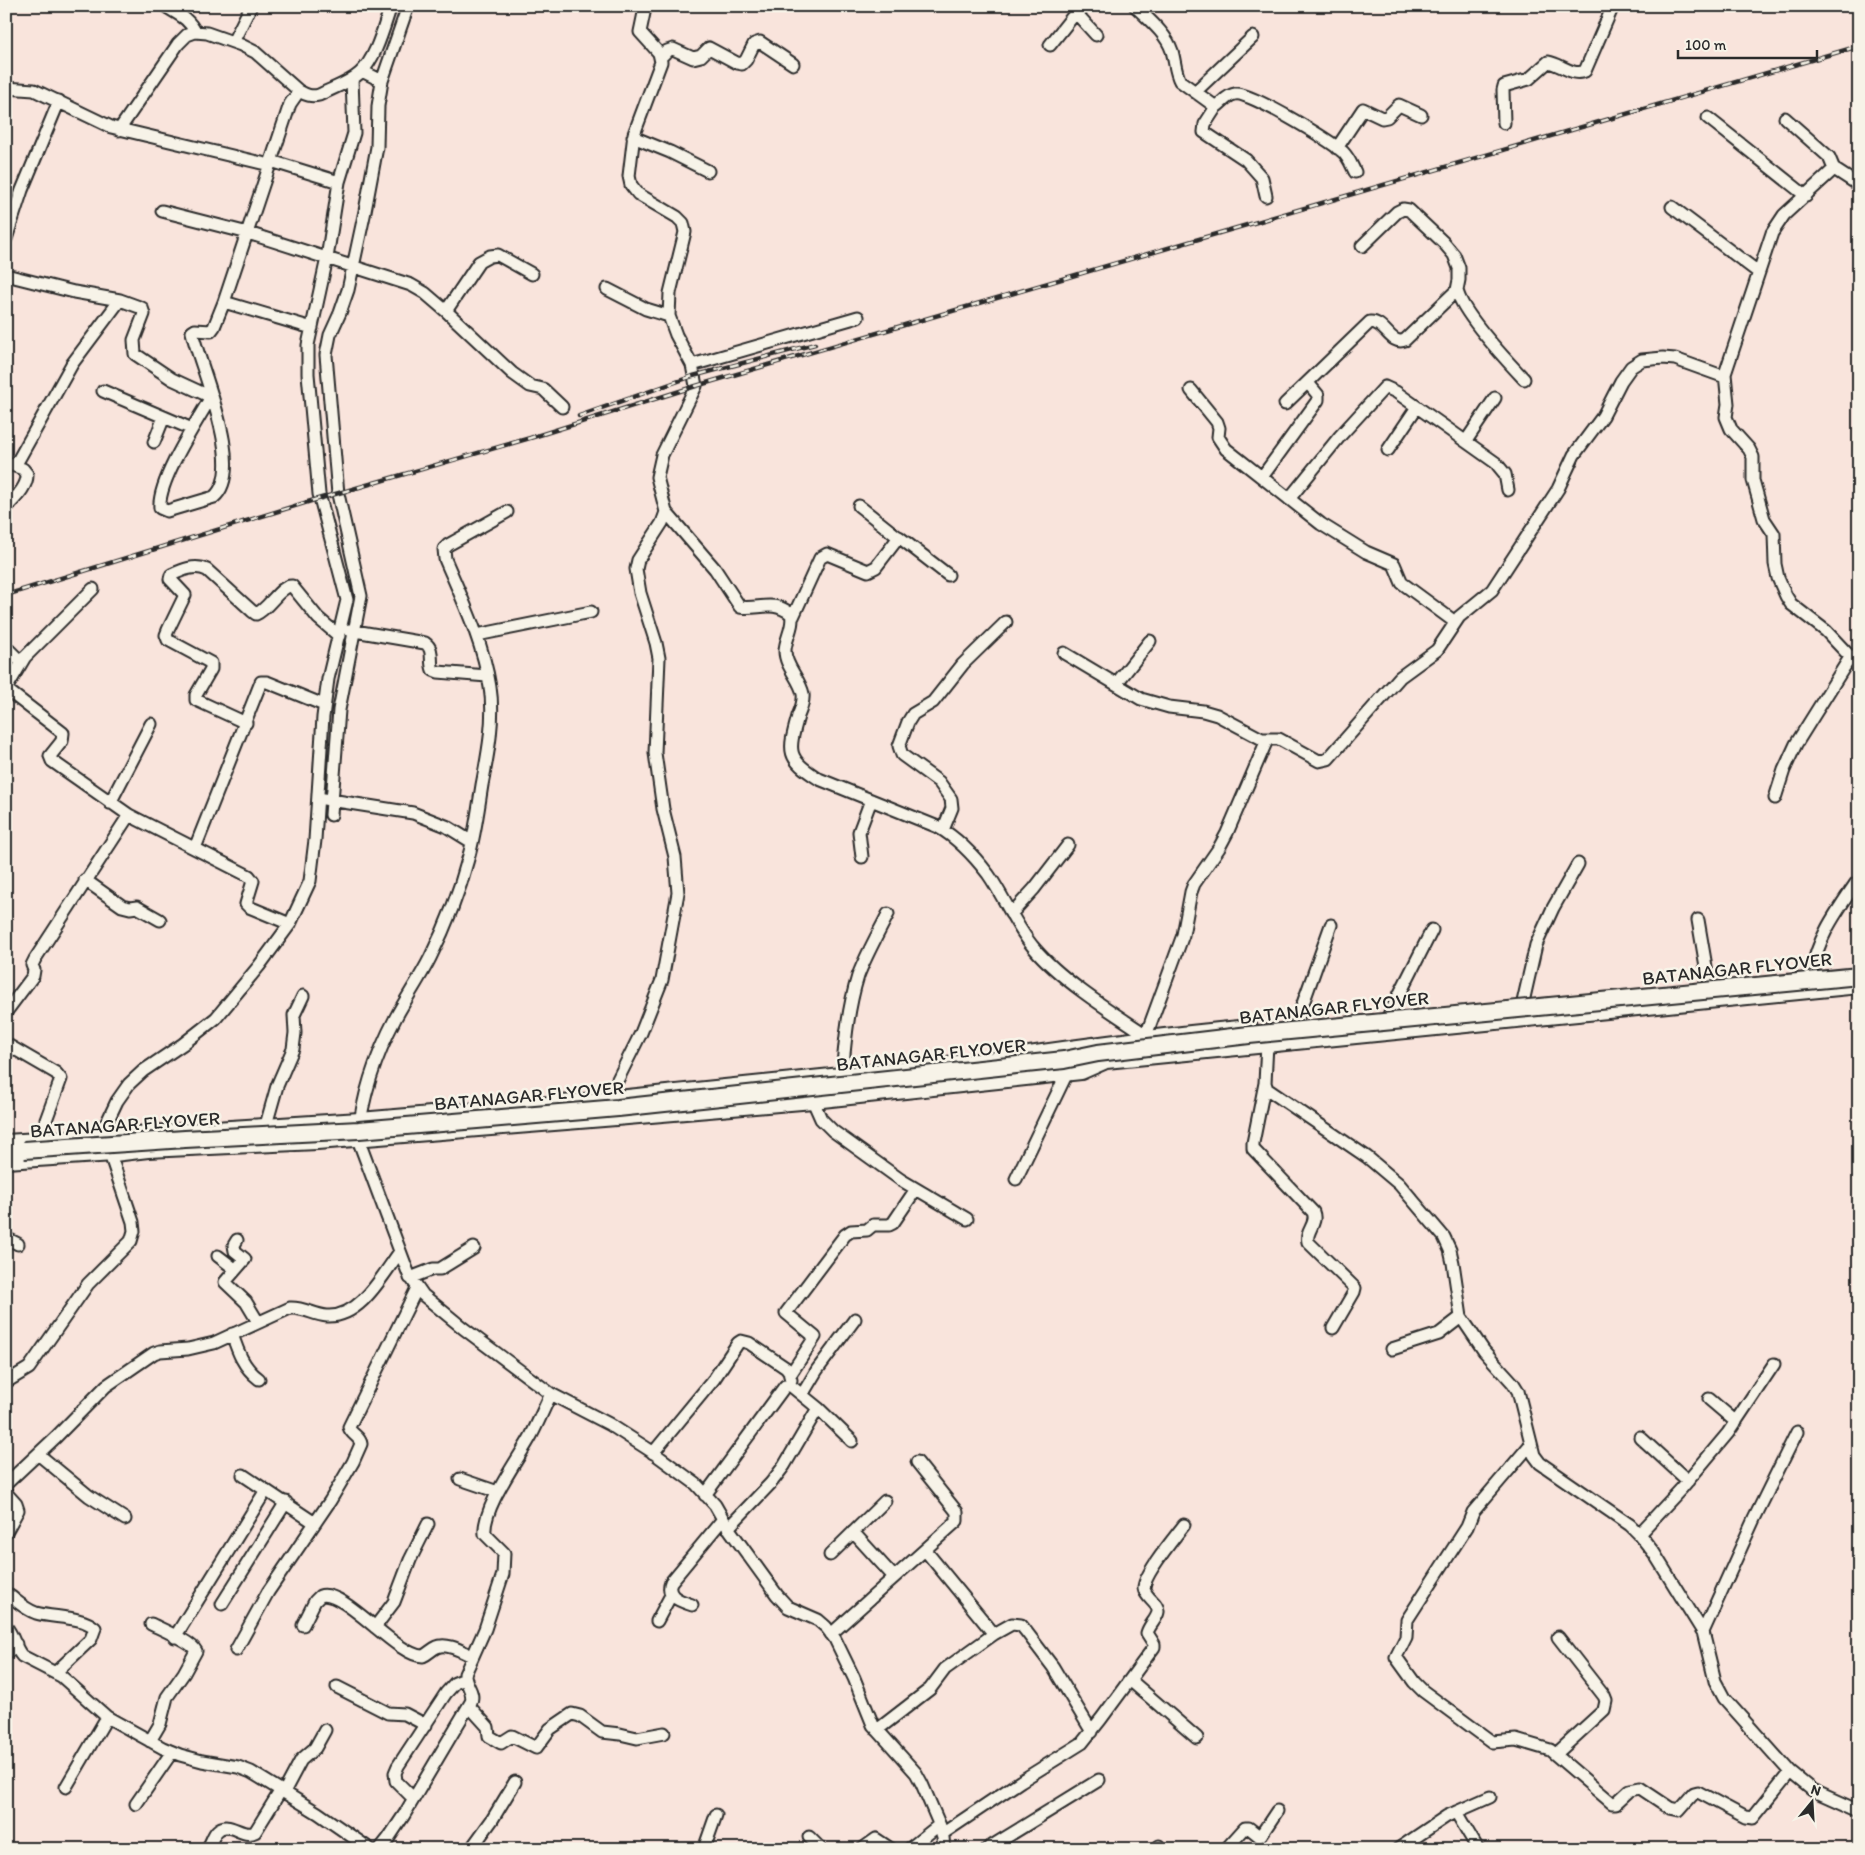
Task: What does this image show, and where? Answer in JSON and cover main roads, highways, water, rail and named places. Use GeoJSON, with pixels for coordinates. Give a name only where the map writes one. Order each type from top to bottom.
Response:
{"type":"FeatureCollection","features":[{"type":"Feature","properties":{"kind":"main road","name":"BATANAGAR FLYOVER"},"geometry":{"type":"LineString","coordinates":[[6,1151],[359,1130],[618,1108],[1064,1060],[1098,1053],[1249,1035],[1859,976]]}},
{"type":"Feature","properties":{"kind":"railway"},"geometry":{"type":"LineString","coordinates":[[6,595],[311,501],[530,438],[696,386],[1859,46]]}},
{"type":"Feature","properties":{"kind":"railway"},"geometry":{"type":"LineString","coordinates":[[579,416],[693,376],[815,344]]}}]}
